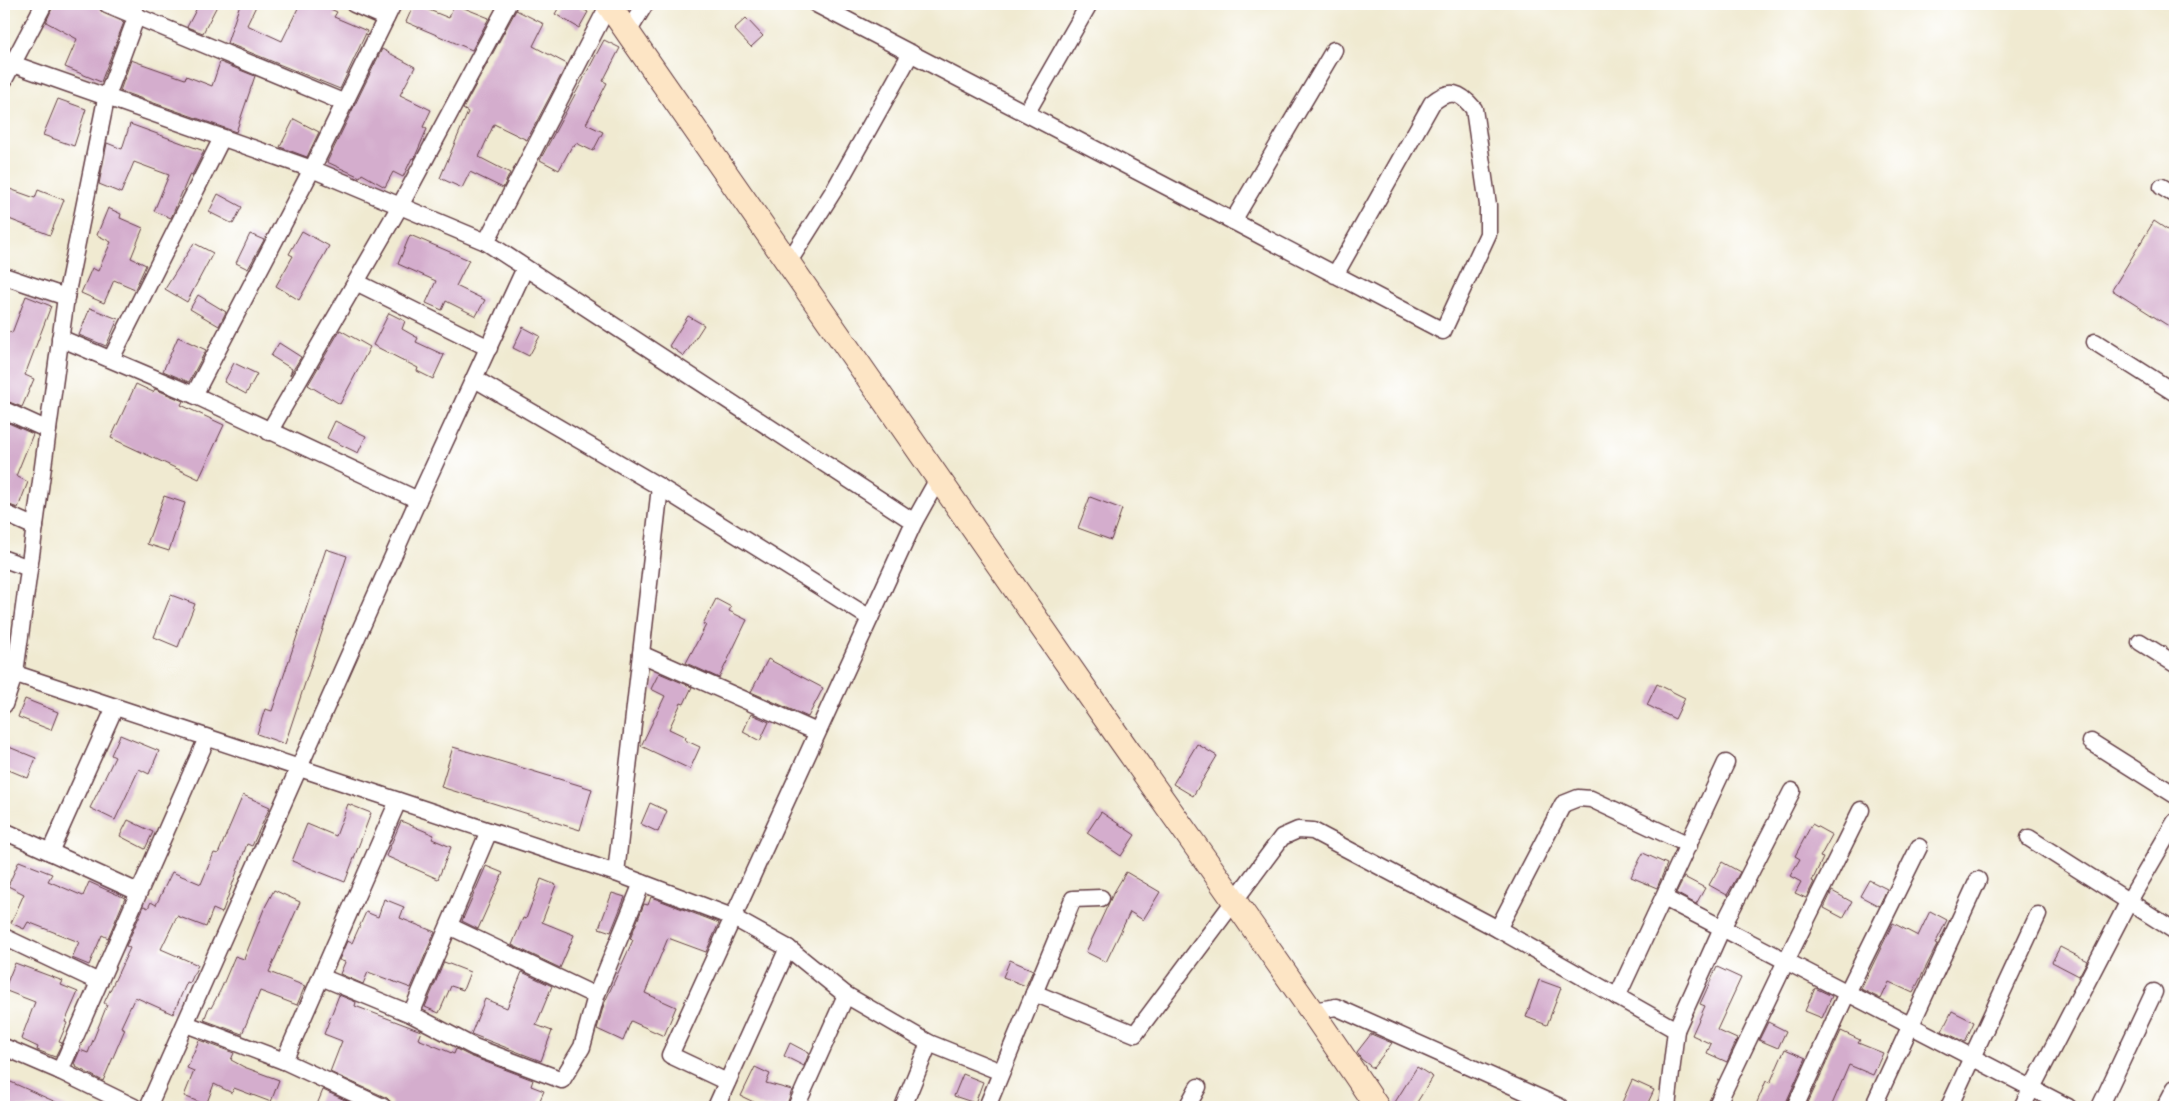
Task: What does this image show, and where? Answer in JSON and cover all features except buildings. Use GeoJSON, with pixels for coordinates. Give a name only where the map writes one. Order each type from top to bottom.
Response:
{"type":"FeatureCollection","features":[{"type":"Feature","properties":{"kind":"main road"},"geometry":{"type":"LineString","coordinates":[[608,4],[1233,901],[1313,1011],[1377,1107]]}},
{"type":"Feature","properties":{"kind":"street"},"geometry":{"type":"LineString","coordinates":[[4,80],[8,63],[44,4]]}},
{"type":"Feature","properties":{"kind":"street"},"geometry":{"type":"LineString","coordinates":[[107,4],[344,103]]}},
{"type":"Feature","properties":{"kind":"street"},"geometry":{"type":"LineString","coordinates":[[194,395],[312,169],[389,11],[354,4]]}},
{"type":"Feature","properties":{"kind":"street"},"geometry":{"type":"LineString","coordinates":[[269,432],[400,206],[508,4]]}},
{"type":"Feature","properties":{"kind":"street"},"geometry":{"type":"LineString","coordinates":[[486,242],[608,4]]}},
{"type":"Feature","properties":{"kind":"street"},"geometry":{"type":"LineString","coordinates":[[628,32],[645,4]]}},
{"type":"Feature","properties":{"kind":"street"},"geometry":{"type":"LineString","coordinates":[[816,4],[1027,112],[1335,275],[1443,332],[1488,234],[1488,206],[1474,109],[1465,98],[1454,93],[1443,94],[1432,103],[1335,275]]}},
{"type":"Feature","properties":{"kind":"street"},"geometry":{"type":"LineString","coordinates":[[1027,112],[1089,4]]}},
{"type":"Feature","properties":{"kind":"street"},"geometry":{"type":"LineString","coordinates":[[4,704],[29,568],[66,297],[106,98],[137,15]]}},
{"type":"Feature","properties":{"kind":"street"},"geometry":{"type":"LineString","coordinates":[[1233,221],[1334,50]]}},
{"type":"Feature","properties":{"kind":"street"},"geometry":{"type":"LineString","coordinates":[[788,263],[831,195],[910,52]]}},
{"type":"Feature","properties":{"kind":"street"},"geometry":{"type":"LineString","coordinates":[[8,63],[312,169],[486,242],[914,522]]}},
{"type":"Feature","properties":{"kind":"street"},"geometry":{"type":"LineString","coordinates":[[111,359],[222,138]]}},
{"type":"Feature","properties":{"kind":"street"},"geometry":{"type":"LineString","coordinates":[[148,1107],[300,769],[418,500],[525,268]]}},
{"type":"Feature","properties":{"kind":"street"},"geometry":{"type":"LineString","coordinates":[[4,276],[66,297]]}},
{"type":"Feature","properties":{"kind":"street"},"geometry":{"type":"LineString","coordinates":[[356,282],[489,348]]}},
{"type":"Feature","properties":{"kind":"street"},"geometry":{"type":"LineString","coordinates":[[60,338],[194,395],[269,432],[418,500]]}},
{"type":"Feature","properties":{"kind":"street"},"geometry":{"type":"LineString","coordinates":[[2096,342],[2175,393]]}},
{"type":"Feature","properties":{"kind":"street"},"geometry":{"type":"LineString","coordinates":[[475,379],[660,487],[870,618]]}},
{"type":"Feature","properties":{"kind":"street"},"geometry":{"type":"LineString","coordinates":[[4,410],[48,430]]}},
{"type":"Feature","properties":{"kind":"street"},"geometry":{"type":"LineString","coordinates":[[727,1082],[670,1055],[914,522],[938,479]]}},
{"type":"Feature","properties":{"kind":"street"},"geometry":{"type":"LineString","coordinates":[[616,873],[660,487]]}},
{"type":"Feature","properties":{"kind":"street"},"geometry":{"type":"LineString","coordinates":[[4,513],[35,527]]}},
{"type":"Feature","properties":{"kind":"street"},"geometry":{"type":"LineString","coordinates":[[4,559],[29,568]]}},
{"type":"Feature","properties":{"kind":"street"},"geometry":{"type":"LineString","coordinates":[[2140,642],[2175,664]]}},
{"type":"Feature","properties":{"kind":"street"},"geometry":{"type":"LineString","coordinates":[[641,654],[817,732]]}},
{"type":"Feature","properties":{"kind":"street"},"geometry":{"type":"LineString","coordinates":[[9,671],[616,873],[732,918],[788,948],[846,995],[929,1042],[1001,1072]]}},
{"type":"Feature","properties":{"kind":"street"},"geometry":{"type":"LineString","coordinates":[[50,852],[115,707]]}},
{"type":"Feature","properties":{"kind":"street"},"geometry":{"type":"LineString","coordinates":[[60,1071],[207,738]]}},
{"type":"Feature","properties":{"kind":"street"},"geometry":{"type":"LineString","coordinates":[[2091,742],[2175,796]]}},
{"type":"Feature","properties":{"kind":"street"},"geometry":{"type":"LineString","coordinates":[[1617,997],[1726,763]]}},
{"type":"Feature","properties":{"kind":"street"},"geometry":{"type":"LineString","coordinates":[[1667,1107],[1676,1030],[1722,928],[1792,791]]}},
{"type":"Feature","properties":{"kind":"street"},"geometry":{"type":"LineString","coordinates":[[1498,929],[1563,804],[1578,798],[1591,799],[1689,845]]}},
{"type":"Feature","properties":{"kind":"street"},"geometry":{"type":"LineString","coordinates":[[284,1062],[398,801]]}},
{"type":"Feature","properties":{"kind":"street"},"geometry":{"type":"LineString","coordinates":[[1716,1107],[1861,810]]}},
{"type":"Feature","properties":{"kind":"street"},"geometry":{"type":"LineString","coordinates":[[2022,1107],[2030,1088],[2129,901],[2175,822]]}},
{"type":"Feature","properties":{"kind":"street"},"geometry":{"type":"LineString","coordinates":[[1034,993],[1135,1034],[1282,837],[1298,830],[1313,831],[1498,929],[1676,1030]]}},
{"type":"Feature","properties":{"kind":"street"},"geometry":{"type":"LineString","coordinates":[[4,831],[138,892]]}},
{"type":"Feature","properties":{"kind":"street"},"geometry":{"type":"LineString","coordinates":[[411,1014],[489,831]]}},
{"type":"Feature","properties":{"kind":"street"},"geometry":{"type":"LineString","coordinates":[[2029,838],[2175,931]]}},
{"type":"Feature","properties":{"kind":"street"},"geometry":{"type":"LineString","coordinates":[[1795,1107],[1919,847]]}},
{"type":"Feature","properties":{"kind":"street"},"geometry":{"type":"LineString","coordinates":[[1873,1107],[1978,880]]}},
{"type":"Feature","properties":{"kind":"street"},"geometry":{"type":"LineString","coordinates":[[321,977],[411,1014],[474,1047],[562,1080],[582,1047],[596,996],[642,883]]}},
{"type":"Feature","properties":{"kind":"street"},"geometry":{"type":"LineString","coordinates":[[987,1107],[1073,899],[1101,898]]}},
{"type":"Feature","properties":{"kind":"street"},"geometry":{"type":"LineString","coordinates":[[1664,898],[2068,1107]]}},
{"type":"Feature","properties":{"kind":"street"},"geometry":{"type":"LineString","coordinates":[[1949,1107],[2038,915]]}},
{"type":"Feature","properties":{"kind":"street"},"geometry":{"type":"LineString","coordinates":[[449,926],[596,996]]}},
{"type":"Feature","properties":{"kind":"street"},"geometry":{"type":"LineString","coordinates":[[4,937],[99,982]]}},
{"type":"Feature","properties":{"kind":"street"},"geometry":{"type":"LineString","coordinates":[[716,1107],[788,948]]}},
{"type":"Feature","properties":{"kind":"street"},"geometry":{"type":"LineString","coordinates":[[2100,1107],[2154,992]]}},
{"type":"Feature","properties":{"kind":"street"},"geometry":{"type":"LineString","coordinates":[[796,1107],[846,995]]}},
{"type":"Feature","properties":{"kind":"street"},"geometry":{"type":"LineString","coordinates":[[1313,1011],[1336,1007],[1560,1107]]}},
{"type":"Feature","properties":{"kind":"street"},"geometry":{"type":"LineString","coordinates":[[186,1024],[284,1062],[382,1107]]}},
{"type":"Feature","properties":{"kind":"street"},"geometry":{"type":"LineString","coordinates":[[903,1107],[929,1042]]}},
{"type":"Feature","properties":{"kind":"street"},"geometry":{"type":"LineString","coordinates":[[4,1047],[60,1071],[134,1107]]}},
{"type":"Feature","properties":{"kind":"street"},"geometry":{"type":"LineString","coordinates":[[1187,1107],[1198,1087]]}},
{"type":"Feature","properties":{"kind":"street"},"geometry":{"type":"LineString","coordinates":[[2165,1107],[2175,1088]]}}]}
